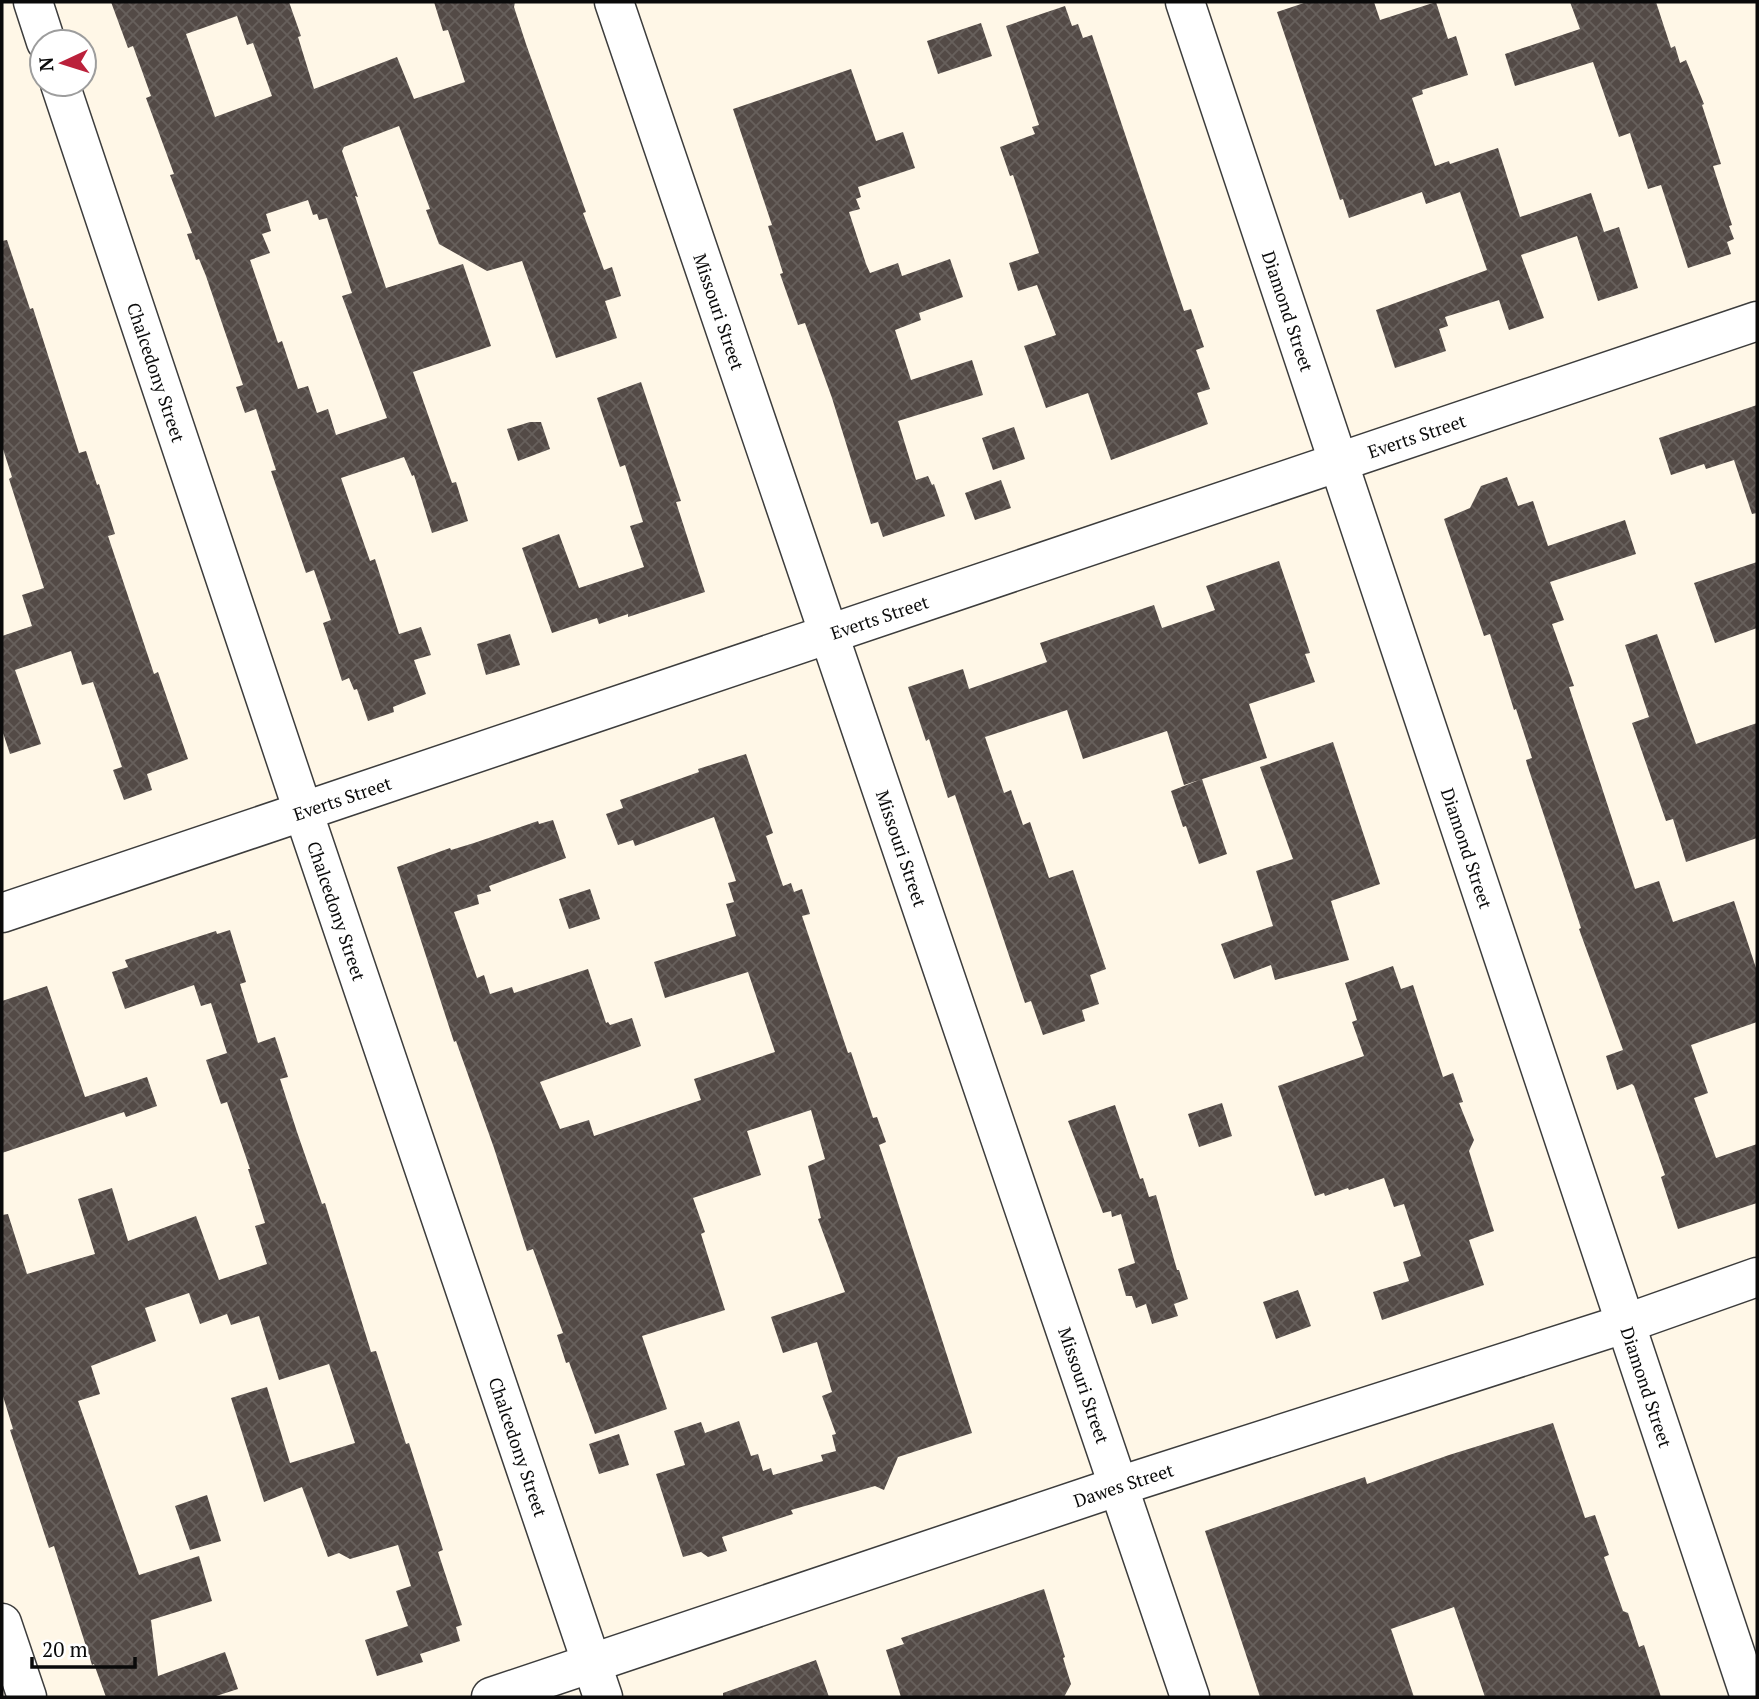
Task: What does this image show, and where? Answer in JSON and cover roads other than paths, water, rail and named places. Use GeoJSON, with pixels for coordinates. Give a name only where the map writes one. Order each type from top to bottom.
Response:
{"type":"FeatureCollection","features":[{"type":"Feature","properties":{"kind":"street"},"geometry":{"type":"LineString","coordinates":[[33,2],[41,28]]}},
{"type":"Feature","properties":{"kind":"street","name":"Missouri Street"},"geometry":{"type":"LineString","coordinates":[[614,2],[1190,1697]]}},
{"type":"Feature","properties":{"kind":"street","name":"Diamond Street"},"geometry":{"type":"LineString","coordinates":[[1185,2],[1750,1697]]}},
{"type":"Feature","properties":{"kind":"street","name":"Chalcedony Street"},"geometry":{"type":"LineString","coordinates":[[65,98],[597,1680]]}},
{"type":"Feature","properties":{"kind":"street","name":"Everts Street"},"geometry":{"type":"LineString","coordinates":[[2,913],[1757,321]]}},
{"type":"Feature","properties":{"kind":"street","name":"Dawes Street"},"geometry":{"type":"LineString","coordinates":[[491,1697],[597,1680],[1119,1486],[1627,1323],[1757,1277]]}},
{"type":"Feature","properties":{"kind":"street"},"geometry":{"type":"LineString","coordinates":[[2,1623],[27,1697]]}}]}
